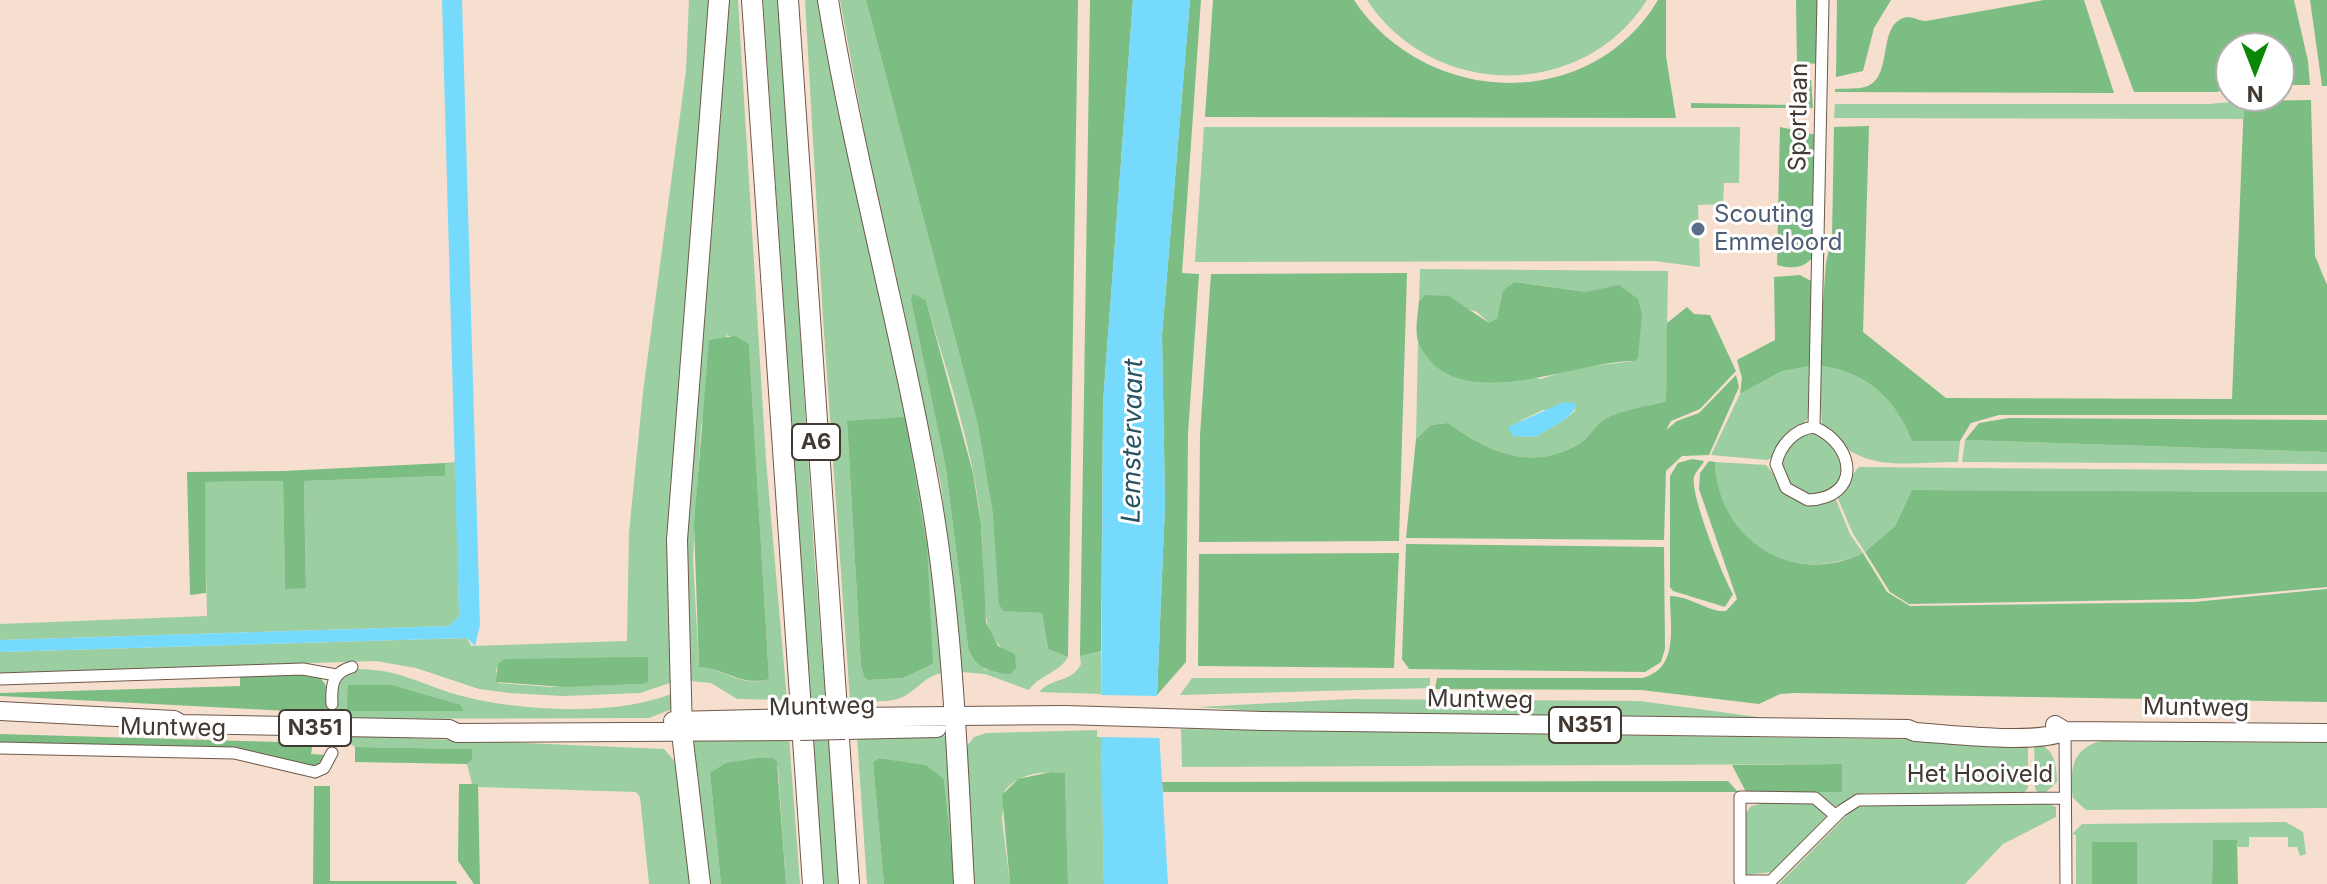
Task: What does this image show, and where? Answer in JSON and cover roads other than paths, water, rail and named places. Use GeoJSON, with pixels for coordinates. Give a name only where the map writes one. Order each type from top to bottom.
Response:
{"type":"FeatureCollection","features":[{"type":"Feature","properties":{"kind":"highway"},"geometry":{"type":"LineString","coordinates":[[700,884],[682,727],[676,572],[680,479],[719,0]]}},
{"type":"Feature","properties":{"kind":"highway","name":"A6"},"geometry":{"type":"LineString","coordinates":[[752,0],[813,884]]}},
{"type":"Feature","properties":{"kind":"highway","name":"A6"},"geometry":{"type":"LineString","coordinates":[[788,0],[849,884]]}},
{"type":"Feature","properties":{"kind":"highway"},"geometry":{"type":"LineString","coordinates":[[828,0],[858,159],[932,505],[955,721],[964,884]]}},
{"type":"Feature","properties":{"kind":"main road","name":"Muntweg"},"geometry":{"type":"LineString","coordinates":[[0,711],[174,720],[181,724]]}},
{"type":"Feature","properties":{"kind":"main road","name":"Muntweg"},"geometry":{"type":"LineString","coordinates":[[0,723],[449,729],[457,725],[682,727],[1195,720],[1908,729],[1914,726],[2054,725],[2065,731],[2327,733]]}},
{"type":"Feature","properties":{"kind":"street","name":"Sportlaan"},"geometry":{"type":"LineString","coordinates":[[1814,427],[1823,0]]}},
{"type":"Feature","properties":{"kind":"street"},"geometry":{"type":"LineString","coordinates":[[1814,427],[1844,452],[1849,467],[1838,489],[1821,499],[1808,500],[1786,488],[1776,464],[1788,441],[1800,431],[1814,427]]}},
{"type":"Feature","properties":{"kind":"street"},"geometry":{"type":"LineString","coordinates":[[0,679],[303,669],[336,675],[352,667]]}},
{"type":"Feature","properties":{"kind":"street"},"geometry":{"type":"LineString","coordinates":[[332,704],[331,687],[336,675]]}},
{"type":"Feature","properties":{"kind":"street","name":"Het Hooiveld"},"geometry":{"type":"LineString","coordinates":[[1836,816],[1815,798],[1740,797],[1740,881],[1769,882],[1853,802],[1871,798],[2065,798],[2065,731]]}},
{"type":"Feature","properties":{"kind":"street","name":"Muntweg"},"geometry":{"type":"LineString","coordinates":[[0,748],[234,753],[315,772],[324,768],[332,753]]}},
{"type":"Feature","properties":{"kind":"street"},"geometry":{"type":"LineString","coordinates":[[2065,798],[2066,884]]}},
{"type":"Feature","properties":{"kind":"water"},"geometry":{"type":"Polygon","coordinates":[[[442,0],[462,0],[480,625],[475,646],[467,638],[0,652],[0,640],[449,626],[459,616],[442,0]]]}},
{"type":"Feature","properties":{"kind":"water","name":"Lemstervaart"},"geometry":{"type":"Polygon","coordinates":[[[1133,0],[1190,0],[1162,335],[1165,504],[1157,695],[1168,884],[1104,884],[1101,742],[1103,403],[1133,0]]]}},
{"type":"Feature","properties":{"kind":"water"},"geometry":{"type":"Polygon","coordinates":[[[1564,402],[1577,404],[1565,419],[1536,437],[1513,436],[1508,427],[1564,402]]]}},
{"type":"Feature","properties":{"kind":"tunnel"},"geometry":{"type":"LineString","coordinates":[[332,704],[332,753]]}},
{"type":"Feature","properties":{"kind":"place","name":"Scouting Emmeloord"},"geometry":{"type":"Point","coordinates":[1698,229]}}]}
